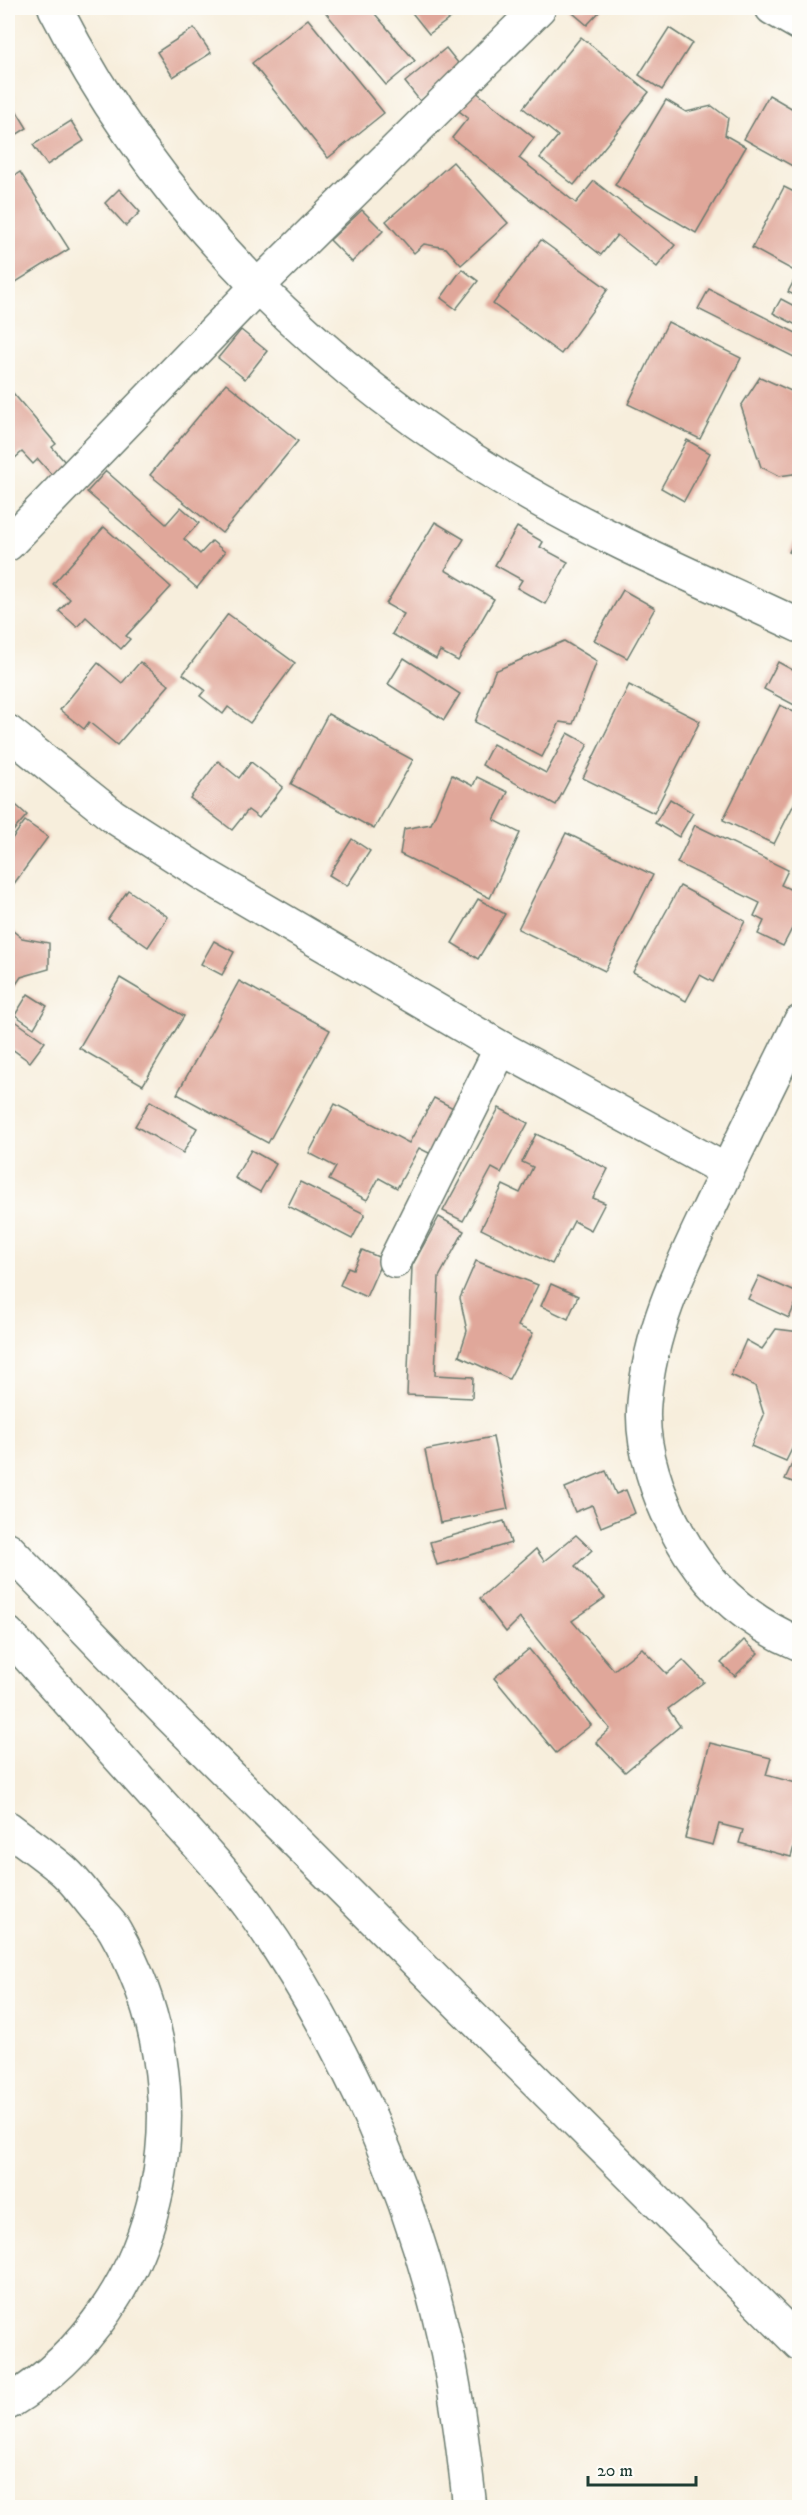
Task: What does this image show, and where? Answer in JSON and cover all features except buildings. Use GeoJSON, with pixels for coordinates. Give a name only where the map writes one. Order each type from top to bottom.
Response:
{"type":"FeatureCollection","features":[{"type":"Feature","properties":{"kind":"main road"},"geometry":{"type":"LineString","coordinates":[[55,8],[72,42],[126,129],[188,211],[257,287],[318,345],[383,398],[465,455],[523,491],[598,530],[800,626]]}},
{"type":"Feature","properties":{"kind":"main road"},"geometry":{"type":"LineString","coordinates":[[8,544],[257,287],[539,8]]}},
{"type":"Feature","properties":{"kind":"main road"},"geometry":{"type":"LineString","coordinates":[[772,8],[800,24]]}},
{"type":"Feature","properties":{"kind":"main road"},"geometry":{"type":"LineString","coordinates":[[8,732],[122,822],[205,875],[501,1048],[727,1171]]}},
{"type":"Feature","properties":{"kind":"main road"},"geometry":{"type":"LineString","coordinates":[[800,1022],[668,1294],[652,1349],[643,1405],[649,1459],[666,1511],[692,1558],[727,1600],[773,1633],[800,1644]]}},
{"type":"Feature","properties":{"kind":"main road"},"geometry":{"type":"LineString","coordinates":[[395,1261],[501,1048]]}},
{"type":"Feature","properties":{"kind":"main road"},"geometry":{"type":"LineString","coordinates":[[8,1549],[169,1715],[800,2344]]}},
{"type":"Feature","properties":{"kind":"main road"},"geometry":{"type":"LineString","coordinates":[[8,1634],[212,1859],[250,1907],[296,1975],[336,2047],[372,2120],[403,2196],[428,2273],[452,2375],[462,2432],[470,2508]]}},
{"type":"Feature","properties":{"kind":"main road"},"geometry":{"type":"LineString","coordinates":[[8,1827],[65,1873],[114,1929],[143,1991],[161,2057],[166,2125],[156,2200],[130,2271],[89,2334],[34,2387],[8,2403]]}}]}
